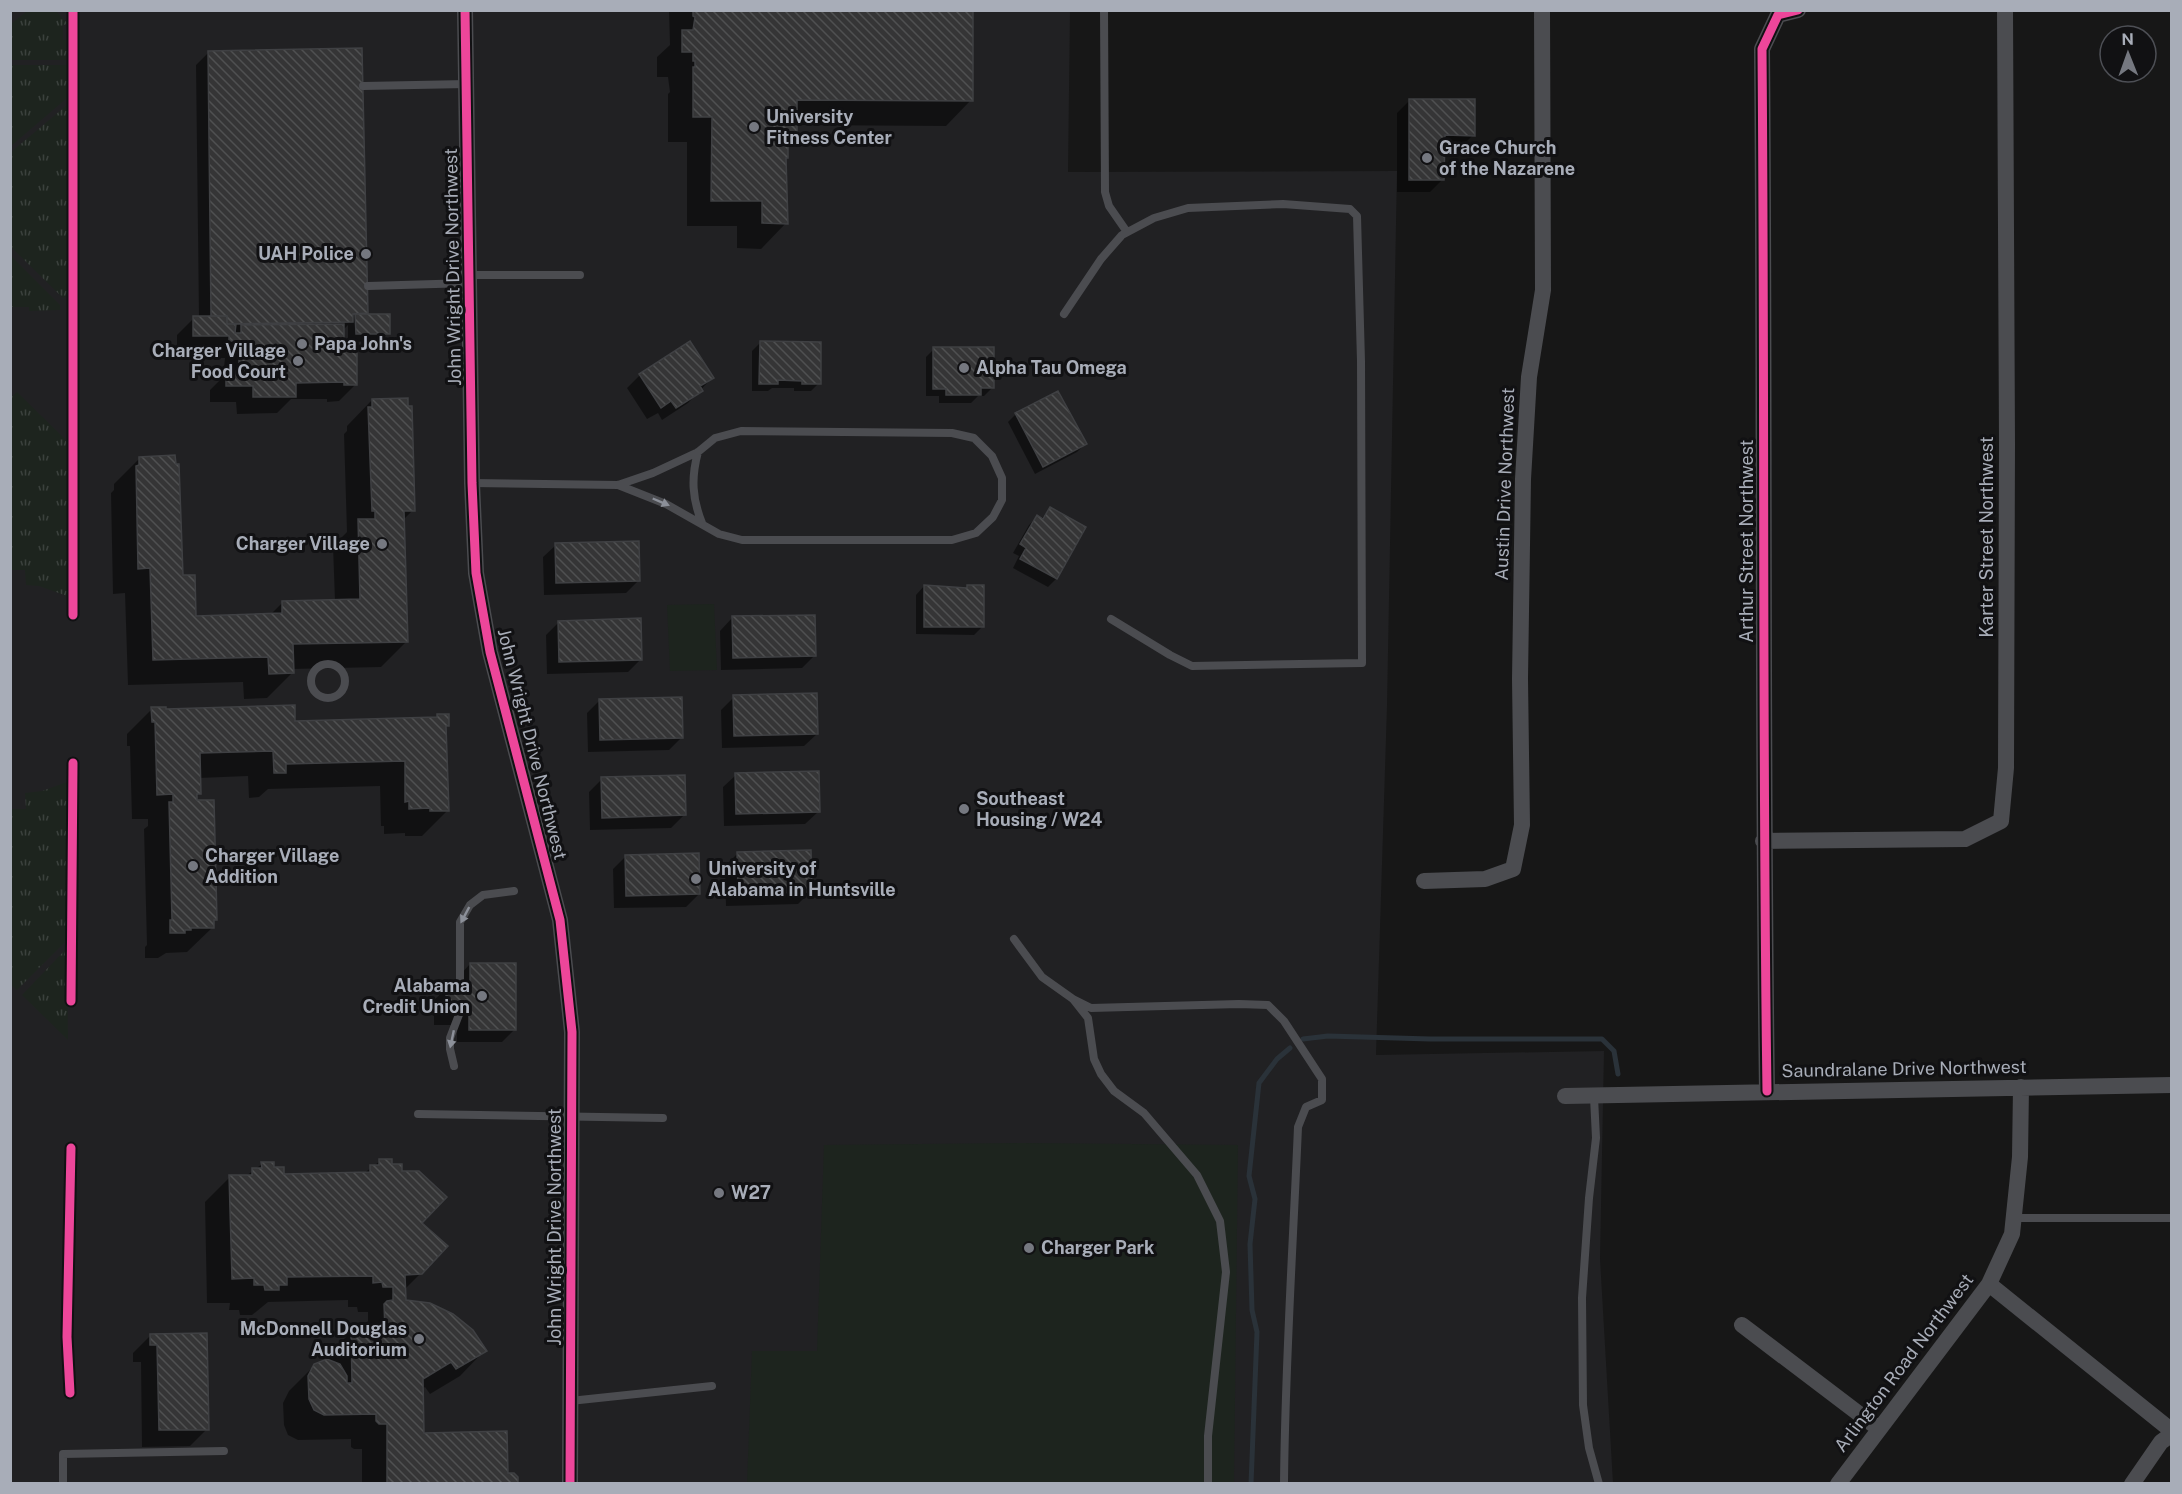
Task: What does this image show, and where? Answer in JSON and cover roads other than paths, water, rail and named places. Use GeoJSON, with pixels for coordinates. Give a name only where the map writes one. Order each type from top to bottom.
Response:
{"type":"FeatureCollection","features":[{"type":"Feature","properties":{"kind":"street","name":"John Wright Drive Northwest"},"geometry":{"type":"LineString","coordinates":[[465,10],[472,483],[476,573],[481,612],[508,727],[560,920],[572,1032],[570,1484]]}},
{"type":"Feature","properties":{"kind":"street","name":"Austin Drive Northwest"},"geometry":{"type":"LineString","coordinates":[[1424,881],[1485,879],[1513,869],[1522,825],[1520,679],[1522,479],[1529,377],[1543,290],[1542,10]]}},
{"type":"Feature","properties":{"kind":"street","name":"Arthur Street Northwest"},"geometry":{"type":"LineString","coordinates":[[1767,1091],[1763,842],[1762,49],[1778,15],[1798,10]]}},
{"type":"Feature","properties":{"kind":"street","name":"Karter Street Northwest"},"geometry":{"type":"LineString","coordinates":[[1763,842],[1965,839],[2001,821],[2006,757],[2005,10]]}},
{"type":"Feature","properties":{"kind":"street","name":"Saundralane Drive Northwest"},"geometry":{"type":"LineString","coordinates":[[1566,1096],[2172,1085]]}},
{"type":"Feature","properties":{"kind":"street","name":"Arlington Road Northwest"},"geometry":{"type":"LineString","coordinates":[[1838,1484],[1989,1284],[2012,1234],[2020,1157],[2021,1087]]}},
{"type":"Feature","properties":{"kind":"street"},"geometry":{"type":"LineString","coordinates":[[1989,1284],[2172,1432],[2161,1442],[2132,1484]]}},
{"type":"Feature","properties":{"kind":"street"},"geometry":{"type":"LineString","coordinates":[[1742,1325],[1879,1430]]}},
{"type":"Feature","properties":{"kind":"lane"},"geometry":{"type":"LineString","coordinates":[[1104,10],[1105,192],[1109,206],[1127,232]]}},
{"type":"Feature","properties":{"kind":"lane"},"geometry":{"type":"LineString","coordinates":[[363,86],[467,84]]}},
{"type":"Feature","properties":{"kind":"lane"},"geometry":{"type":"LineString","coordinates":[[1064,314],[1101,259],[1122,235],[1154,218],[1188,208],[1283,204],[1350,209],[1357,216],[1361,361],[1362,663],[1192,666],[1111,619]]}},
{"type":"Feature","properties":{"kind":"lane"},"geometry":{"type":"LineString","coordinates":[[368,286],[580,275]]}},
{"type":"Feature","properties":{"kind":"lane"},"geometry":{"type":"LineString","coordinates":[[472,483],[618,485],[653,473],[698,452],[715,438],[741,431],[952,433],[974,438],[992,456],[1002,478],[1002,500],[993,517],[976,533],[952,540],[742,540],[719,534],[666,504],[618,485]]}},
{"type":"Feature","properties":{"kind":"lane"},"geometry":{"type":"LineString","coordinates":[[698,452],[693,473],[694,502],[702,523]]}},
{"type":"Feature","properties":{"kind":"lane"},"geometry":{"type":"LineString","coordinates":[[331,664],[341,669],[346,679],[345,688],[339,695],[328,699],[317,695],[311,685],[312,674],[320,666],[331,664]]}},
{"type":"Feature","properties":{"kind":"lane"},"geometry":{"type":"LineString","coordinates":[[460,986],[460,922],[470,904],[483,896],[514,891]]}},
{"type":"Feature","properties":{"kind":"lane"},"geometry":{"type":"LineString","coordinates":[[1014,939],[1042,977],[1073,999],[1091,1008],[1268,1005],[1284,1021],[1322,1079],[1322,1100],[1306,1107],[1298,1127],[1291,1307],[1285,1385],[1284,1484]]}},
{"type":"Feature","properties":{"kind":"lane"},"geometry":{"type":"LineString","coordinates":[[1073,999],[1088,1018],[1094,1059],[1101,1074],[1114,1091],[1144,1113],[1197,1175],[1220,1221],[1226,1272],[1208,1436],[1208,1484]]}},
{"type":"Feature","properties":{"kind":"lane"},"geometry":{"type":"LineString","coordinates":[[454,1066],[450,1038],[460,1012]]}},
{"type":"Feature","properties":{"kind":"lane"},"geometry":{"type":"LineString","coordinates":[[1594,1097],[1596,1138],[1582,1298],[1583,1405],[1599,1484]]}},
{"type":"Feature","properties":{"kind":"lane"},"geometry":{"type":"LineString","coordinates":[[418,1114],[663,1118]]}},
{"type":"Feature","properties":{"kind":"lane"},"geometry":{"type":"LineString","coordinates":[[2013,1218],[2172,1218]]}},
{"type":"Feature","properties":{"kind":"lane"},"geometry":{"type":"LineString","coordinates":[[570,1401],[712,1386]]}},
{"type":"Feature","properties":{"kind":"lane"},"geometry":{"type":"LineString","coordinates":[[63,1484],[63,1454],[224,1451]]}},
{"type":"Feature","properties":{"kind":"waterway"},"geometry":{"type":"LineString","coordinates":[[1303,1039],[1328,1036],[1430,1039],[1602,1039],[1614,1051],[1618,1074]]}},
{"type":"Feature","properties":{"kind":"waterway"},"geometry":{"type":"LineString","coordinates":[[1251,1484],[1257,1332],[1252,1310],[1250,1244],[1255,1199],[1249,1176],[1259,1083],[1277,1059],[1290,1048]]}},
{"type":"Feature","properties":{"kind":"place","name":"University Fitness Center"},"geometry":{"type":"Point","coordinates":[754,127]}},
{"type":"Feature","properties":{"kind":"place","name":"Grace Church of the Nazarene"},"geometry":{"type":"Point","coordinates":[1427,158]}},
{"type":"Feature","properties":{"kind":"place","name":"UAH Police"},"geometry":{"type":"Point","coordinates":[366,254]}},
{"type":"Feature","properties":{"kind":"place","name":"Papa John's"},"geometry":{"type":"Point","coordinates":[302,344]}},
{"type":"Feature","properties":{"kind":"place","name":"Charger Village Food Court"},"geometry":{"type":"Point","coordinates":[298,361]}},
{"type":"Feature","properties":{"kind":"place","name":"Alpha Tau Omega"},"geometry":{"type":"Point","coordinates":[964,368]}},
{"type":"Feature","properties":{"kind":"place","name":"Charger Village"},"geometry":{"type":"Point","coordinates":[382,544]}},
{"type":"Feature","properties":{"kind":"place","name":"Southeast Housing / W24"},"geometry":{"type":"Point","coordinates":[964,809]}},
{"type":"Feature","properties":{"kind":"place","name":"Charger Village Addition"},"geometry":{"type":"Point","coordinates":[193,866]}},
{"type":"Feature","properties":{"kind":"place","name":"University of Alabama in Huntsville"},"geometry":{"type":"Point","coordinates":[696,879]}},
{"type":"Feature","properties":{"kind":"place","name":"Alabama Credit Union"},"geometry":{"type":"Point","coordinates":[482,996]}},
{"type":"Feature","properties":{"kind":"place","name":"W27"},"geometry":{"type":"Point","coordinates":[719,1193]}},
{"type":"Feature","properties":{"kind":"place","name":"Charger Park"},"geometry":{"type":"Point","coordinates":[1029,1248]}},
{"type":"Feature","properties":{"kind":"place","name":"McDonnell Douglas Auditorium"},"geometry":{"type":"Point","coordinates":[419,1339]}}]}
